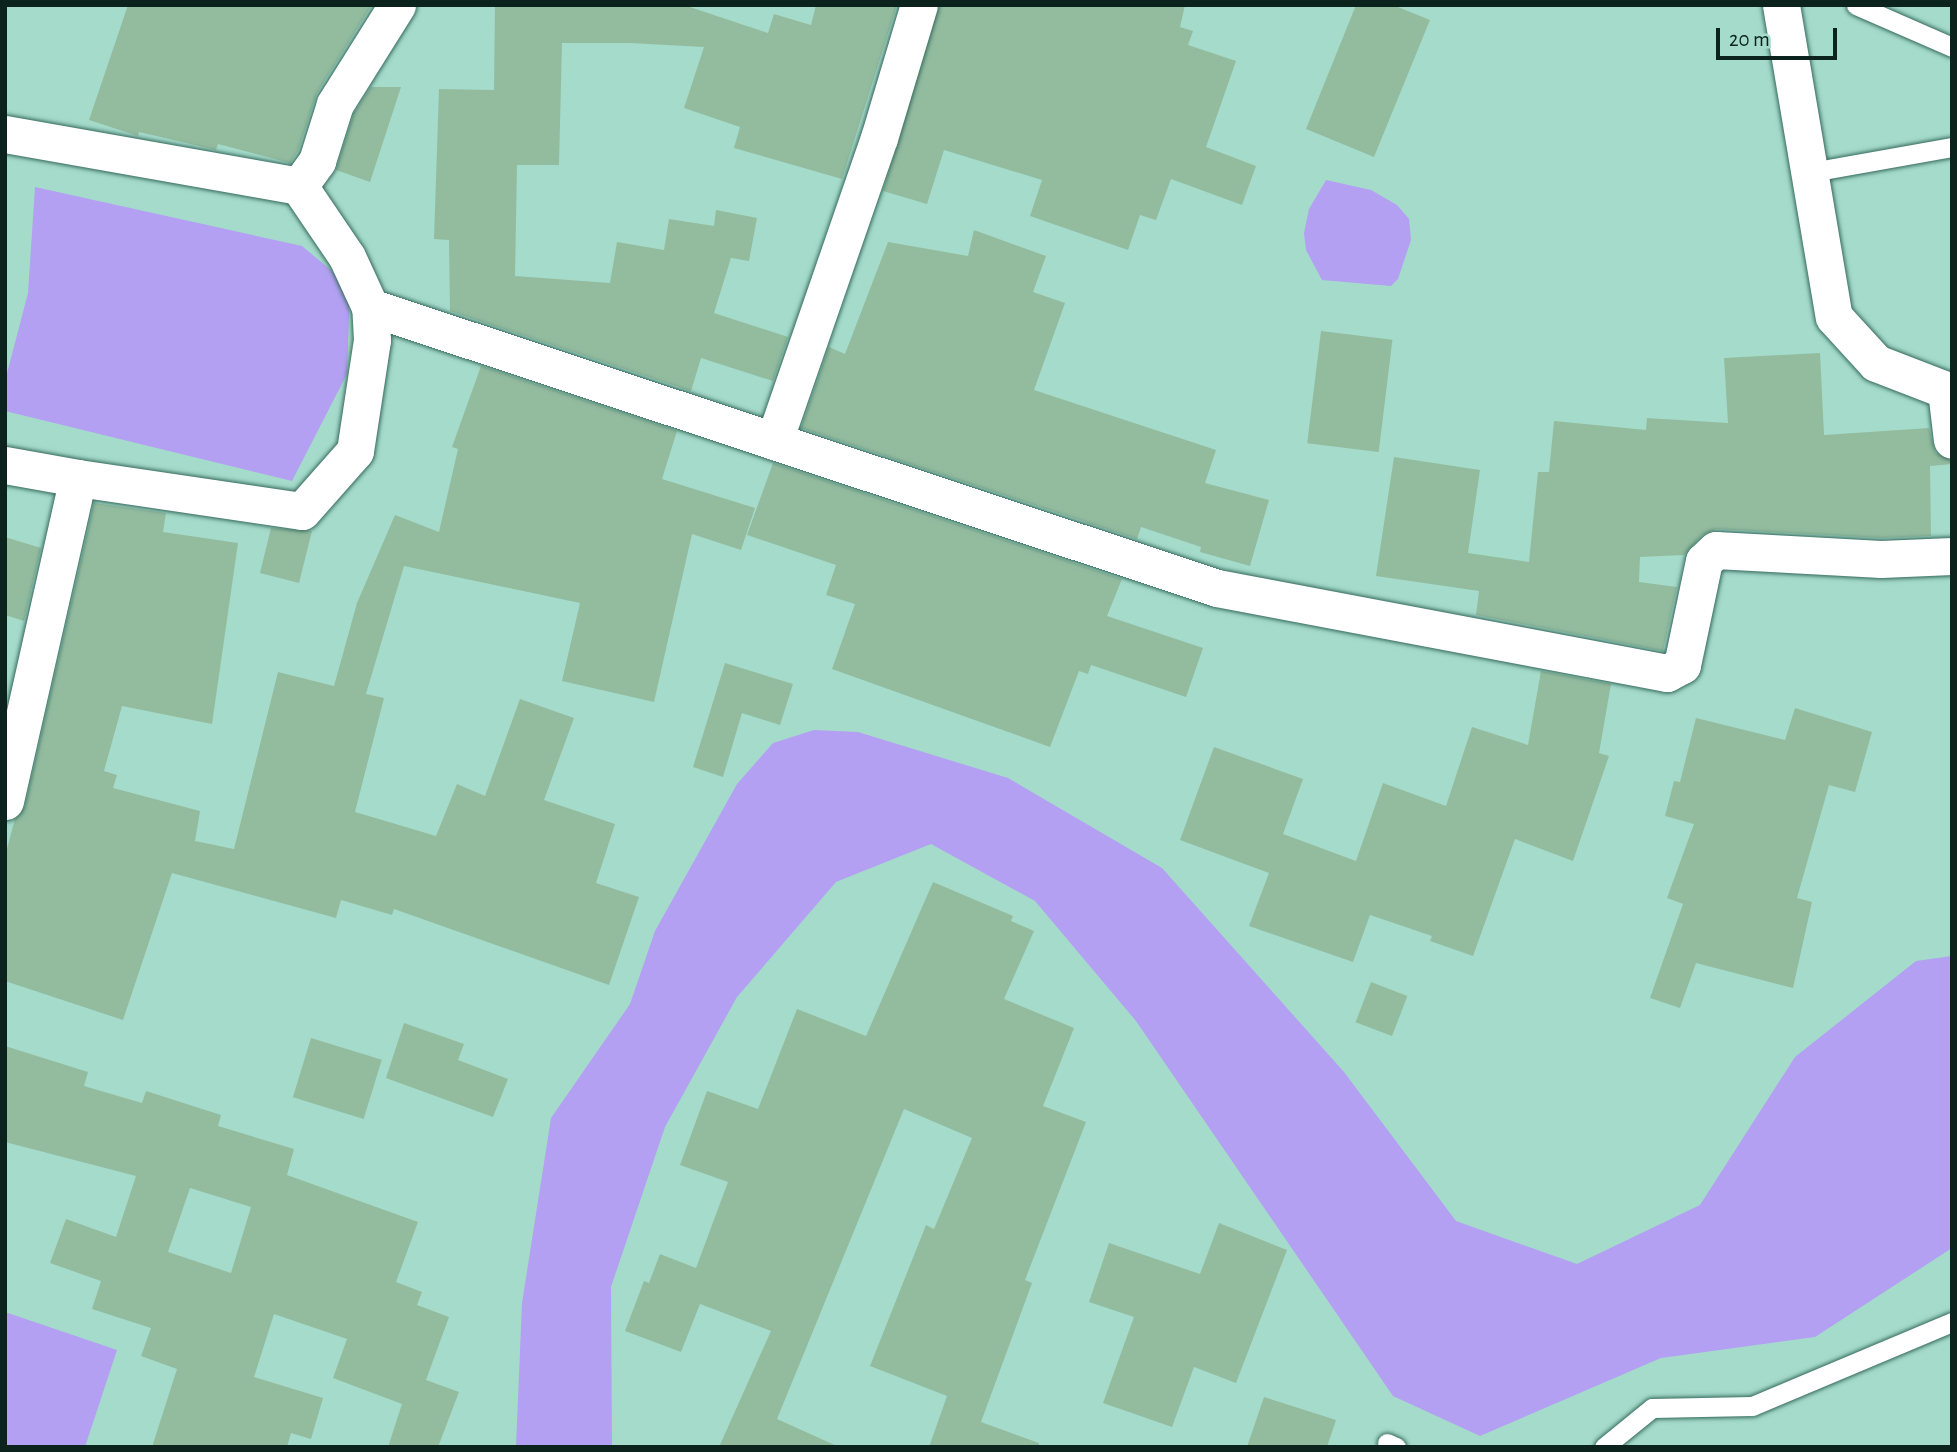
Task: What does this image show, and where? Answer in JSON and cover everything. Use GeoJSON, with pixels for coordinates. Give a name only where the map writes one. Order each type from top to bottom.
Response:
{"type":"FeatureCollection","features":[{"type":"Feature","properties":{"kind":"street"},"geometry":{"type":"LineString","coordinates":[[299,186],[317,161],[335,104],[397,5]]}},
{"type":"Feature","properties":{"kind":"street"},"geometry":{"type":"LineString","coordinates":[[774,441],[879,138],[919,5]]}},
{"type":"Feature","properties":{"kind":"street"},"geometry":{"type":"LineString","coordinates":[[1781,5],[1807,173],[1834,317],[1876,363],[1946,390],[1952,440]]}},
{"type":"Feature","properties":{"kind":"street"},"geometry":{"type":"LineString","coordinates":[[5,134],[299,186],[347,257],[370,307],[372,341],[355,451],[302,511],[5,465]]}},
{"type":"Feature","properties":{"kind":"street"},"geometry":{"type":"LineString","coordinates":[[370,307],[1217,588],[1667,673],[1682,665],[1704,561],[1716,550],[1881,559],[1952,556]]}},
{"type":"Feature","properties":{"kind":"street"},"geometry":{"type":"LineString","coordinates":[[5,800],[78,478]]}},
{"type":"Feature","properties":{"kind":"lane"},"geometry":{"type":"LineString","coordinates":[[1856,5],[1952,47]]}},
{"type":"Feature","properties":{"kind":"lane"},"geometry":{"type":"LineString","coordinates":[[1807,173],[1952,147]]}},
{"type":"Feature","properties":{"kind":"lane"},"geometry":{"type":"LineString","coordinates":[[1604,1447],[1652,1408],[1752,1406],[1952,1322]]}},
{"type":"Feature","properties":{"kind":"shaded area"},"geometry":{"type":"Polygon","coordinates":[[[1326,180],[1371,190],[1397,205],[1409,219],[1411,240],[1398,279],[1391,286],[1322,280],[1306,250],[1304,233],[1309,209],[1326,180]]]}},
{"type":"Feature","properties":{"kind":"shaded area"},"geometry":{"type":"Polygon","coordinates":[[[35,187],[302,246],[350,286],[347,374],[292,481],[5,411],[5,381],[28,293],[35,187]]]}},
{"type":"Feature","properties":{"kind":"shaded area"},"geometry":{"type":"Polygon","coordinates":[[[814,730],[858,732],[1008,778],[1162,868],[1344,1072],[1456,1221],[1577,1264],[1700,1205],[1795,1057],[1916,961],[1952,956],[1952,1248],[1815,1337],[1661,1358],[1480,1436],[1393,1396],[1136,1021],[1035,901],[931,844],[836,882],[737,997],[665,1127],[611,1287],[612,1447],[516,1447],[522,1303],[551,1118],[630,1004],[655,931],[737,784],[773,743],[814,730]]]}},
{"type":"Feature","properties":{"kind":"shaded area"},"geometry":{"type":"Polygon","coordinates":[[[5,1312],[117,1350],[85,1447],[5,1447],[5,1312]]]}},
{"type":"Feature","properties":{"kind":"building"},"geometry":{"type":"Polygon","coordinates":[[[128,5],[372,5],[317,93],[298,151],[290,163],[218,144],[216,150],[139,132],[138,136],[89,120],[128,5]]]}},
{"type":"Feature","properties":{"kind":"building"},"geometry":{"type":"Polygon","coordinates":[[[495,5],[684,5],[768,33],[774,14],[811,25],[816,5],[897,5],[842,179],[734,148],[740,127],[684,108],[704,47],[630,43],[562,43],[559,165],[517,165],[515,276],[610,283],[617,242],[664,250],[669,219],[714,226],[716,210],[757,218],[749,261],[731,258],[714,313],[788,337],[773,381],[701,358],[691,391],[450,311],[449,240],[434,239],[439,89],[494,90],[495,5]]]}},
{"type":"Feature","properties":{"kind":"building"},"geometry":{"type":"Polygon","coordinates":[[[939,5],[1185,5],[1180,27],[1193,31],[1188,45],[1236,61],[1206,147],[1256,166],[1242,205],[1171,179],[1156,220],[1140,215],[1128,250],[1030,216],[1042,180],[944,150],[927,204],[883,191],[939,5]]]}},
{"type":"Feature","properties":{"kind":"building"},"geometry":{"type":"Polygon","coordinates":[[[1356,5],[1393,5],[1430,20],[1374,157],[1306,129],[1356,5]]]}},
{"type":"Feature","properties":{"kind":"building"},"geometry":{"type":"Polygon","coordinates":[[[371,87],[401,87],[370,182],[336,170],[354,113],[371,87]]]}},
{"type":"Feature","properties":{"kind":"building"},"geometry":{"type":"Polygon","coordinates":[[[974,230],[1046,256],[1033,292],[1065,303],[1034,390],[1216,450],[1205,483],[1269,500],[1250,566],[1200,552],[1201,547],[1141,527],[1137,539],[801,428],[829,347],[845,354],[888,242],[968,256],[974,230]]]}},
{"type":"Feature","properties":{"kind":"building"},"geometry":{"type":"Polygon","coordinates":[[[1321,331],[1392,340],[1379,452],[1307,443],[1321,331]]]}},
{"type":"Feature","properties":{"kind":"building"},"geometry":{"type":"Polygon","coordinates":[[[1820,353],[1824,435],[1929,428],[1935,452],[1952,461],[1952,464],[1930,466],[1931,536],[1881,538],[1717,529],[1702,535],[1684,555],[1640,557],[1639,582],[1677,587],[1663,651],[1476,615],[1479,591],[1376,576],[1394,457],[1480,470],[1468,553],[1529,562],[1538,472],[1549,472],[1554,421],[1646,430],[1647,418],[1728,423],[1724,358],[1820,353]]]}},
{"type":"Feature","properties":{"kind":"building"},"geometry":{"type":"Polygon","coordinates":[[[481,366],[677,431],[662,479],[755,508],[741,550],[692,534],[654,702],[562,681],[580,603],[404,566],[366,694],[384,698],[355,812],[436,836],[457,784],[485,796],[520,699],[574,718],[544,800],[615,824],[596,883],[639,897],[609,985],[394,909],[392,915],[341,900],[336,918],[172,873],[123,1020],[5,981],[5,856],[15,819],[25,806],[94,503],[166,513],[163,532],[238,543],[212,724],[122,706],[104,771],[117,775],[113,788],[200,811],[195,841],[234,849],[278,672],[334,686],[357,603],[395,515],[439,532],[458,449],[452,447],[481,366]]]}},
{"type":"Feature","properties":{"kind":"building"},"geometry":{"type":"Polygon","coordinates":[[[773,463],[1122,579],[1107,616],[1203,648],[1186,697],[1091,665],[1088,674],[1079,671],[1050,747],[832,669],[855,604],[826,595],[836,565],[747,535],[773,463]]]}},
{"type":"Feature","properties":{"kind":"building"},"geometry":{"type":"Polygon","coordinates":[[[271,528],[312,531],[299,583],[260,573],[271,528]]]}},
{"type":"Feature","properties":{"kind":"building"},"geometry":{"type":"Polygon","coordinates":[[[5,537],[41,548],[24,621],[5,615],[5,537]]]}},
{"type":"Feature","properties":{"kind":"building"},"geometry":{"type":"Polygon","coordinates":[[[725,663],[793,684],[780,725],[742,713],[723,777],[693,767],[725,663]]]}},
{"type":"Feature","properties":{"kind":"building"},"geometry":{"type":"Polygon","coordinates":[[[1541,671],[1611,684],[1599,753],[1609,756],[1573,861],[1515,839],[1473,956],[1430,941],[1432,936],[1370,915],[1353,962],[1249,926],[1269,873],[1180,840],[1214,747],[1303,779],[1283,834],[1356,861],[1383,783],[1446,806],[1472,727],[1528,745],[1541,671]]]}},
{"type":"Feature","properties":{"kind":"building"},"geometry":{"type":"Polygon","coordinates":[[[1795,708],[1872,732],[1855,792],[1829,785],[1797,898],[1812,902],[1793,988],[1696,963],[1680,1008],[1650,998],[1683,904],[1667,898],[1694,824],[1665,816],[1674,781],[1680,782],[1696,718],[1785,740],[1795,708]]]}},
{"type":"Feature","properties":{"kind":"building"},"geometry":{"type":"Polygon","coordinates":[[[933,882],[1013,916],[1011,921],[1034,931],[1004,999],[1074,1028],[1043,1106],[1086,1122],[1025,1280],[1032,1283],[981,1422],[1039,1443],[1039,1447],[929,1447],[947,1396],[870,1366],[926,1225],[934,1229],[972,1138],[904,1109],[777,1419],[839,1447],[719,1447],[771,1331],[700,1304],[681,1352],[625,1331],[644,1281],[649,1283],[660,1254],[696,1268],[728,1182],[680,1165],[707,1091],[758,1109],[797,1009],[866,1036],[933,882]]]}},
{"type":"Feature","properties":{"kind":"building"},"geometry":{"type":"Polygon","coordinates":[[[1371,982],[1407,996],[1392,1036],[1356,1022],[1371,982]]]}},
{"type":"Feature","properties":{"kind":"building"},"geometry":{"type":"Polygon","coordinates":[[[404,1023],[464,1044],[458,1060],[508,1079],[493,1117],[386,1078],[404,1023]]]}},
{"type":"Feature","properties":{"kind":"building"},"geometry":{"type":"Polygon","coordinates":[[[311,1038],[382,1060],[364,1119],[293,1097],[311,1038]]]}},
{"type":"Feature","properties":{"kind":"building"},"geometry":{"type":"Polygon","coordinates":[[[5,1046],[88,1072],[84,1086],[142,1103],[146,1091],[221,1115],[218,1126],[294,1149],[287,1175],[418,1222],[396,1282],[422,1292],[417,1305],[449,1317],[426,1380],[459,1392],[438,1447],[388,1447],[402,1404],[333,1378],[347,1339],[274,1314],[254,1377],[323,1398],[311,1439],[291,1433],[287,1447],[152,1447],[177,1369],[141,1356],[151,1328],[92,1309],[101,1281],[50,1263],[66,1219],[116,1237],[136,1176],[5,1142],[5,1046]],[[190,1188],[168,1252],[231,1273],[251,1207],[190,1188]]]}},
{"type":"Feature","properties":{"kind":"building"},"geometry":{"type":"Polygon","coordinates":[[[1219,1223],[1287,1250],[1236,1383],[1194,1367],[1172,1427],[1103,1403],[1134,1317],[1089,1302],[1109,1243],[1200,1274],[1219,1223]]]}},
{"type":"Feature","properties":{"kind":"building"},"geometry":{"type":"Polygon","coordinates":[[[1264,1397],[1336,1420],[1327,1447],[1247,1447],[1264,1397]]]}}]}
